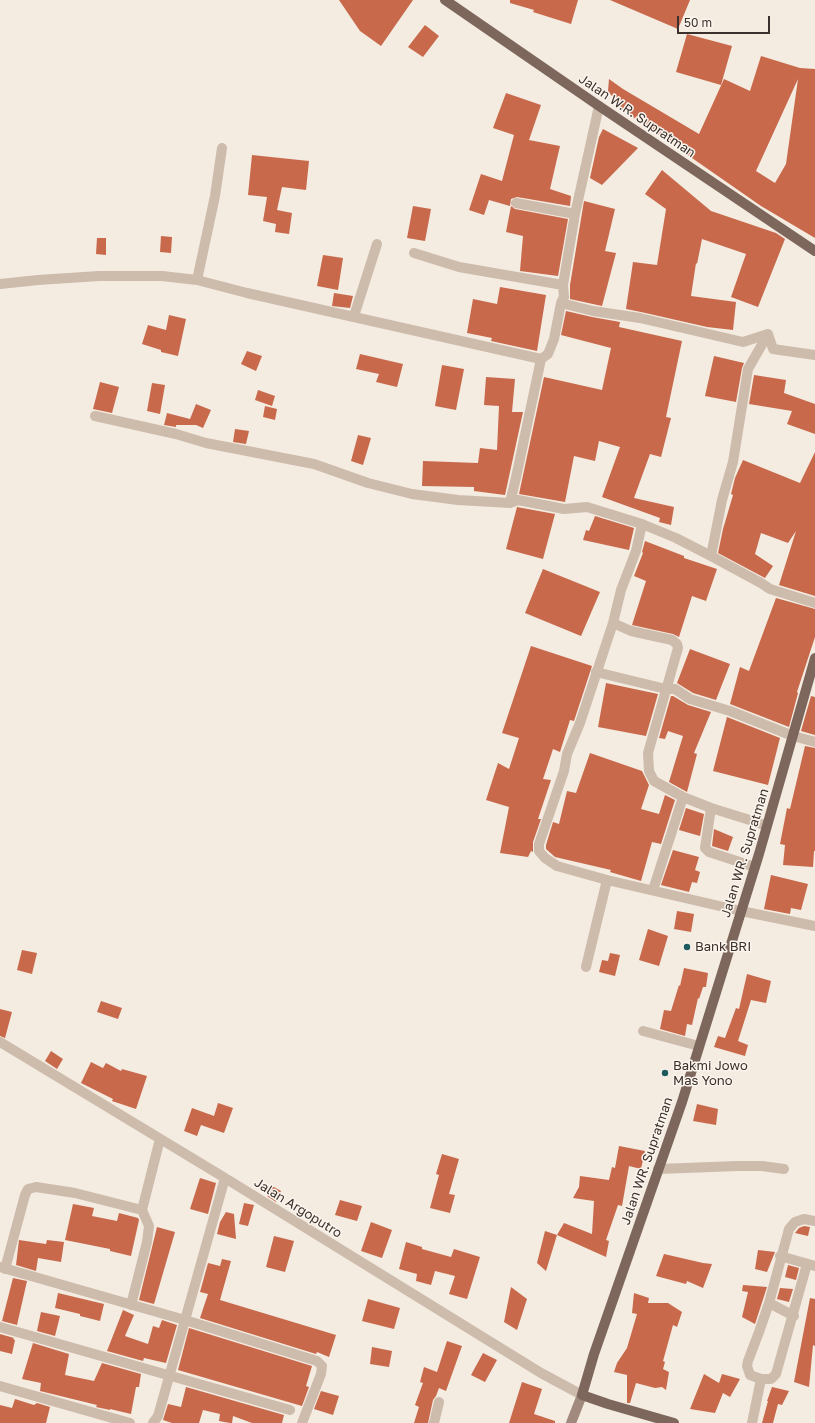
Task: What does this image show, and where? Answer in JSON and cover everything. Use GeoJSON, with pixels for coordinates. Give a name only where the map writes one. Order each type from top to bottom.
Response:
{"type":"FeatureCollection","features":[{"type":"Feature","properties":{"kind":"main road","name":"Jalan W.R. Supratman"},"geometry":{"type":"LineString","coordinates":[[445,0],[599,106],[815,251]]}},
{"type":"Feature","properties":{"kind":"main road","name":"Jalan WR. Supratman"},"geometry":{"type":"LineString","coordinates":[[582,1395],[594,1354],[682,1102],[768,826],[814,663]]}},
{"type":"Feature","properties":{"kind":"main road"},"geometry":{"type":"LineString","coordinates":[[582,1395],[674,1423]]}},
{"type":"Feature","properties":{"kind":"street"},"geometry":{"type":"LineString","coordinates":[[510,503],[541,359],[548,354],[554,339],[560,303],[564,297],[563,285],[576,214],[599,106]]}},
{"type":"Feature","properties":{"kind":"street"},"geometry":{"type":"LineString","coordinates":[[197,280],[215,196],[222,148]]}},
{"type":"Feature","properties":{"kind":"street"},"geometry":{"type":"LineString","coordinates":[[516,203],[576,214]]}},
{"type":"Feature","properties":{"kind":"street"},"geometry":{"type":"LineString","coordinates":[[354,316],[377,244]]}},
{"type":"Feature","properties":{"kind":"street"},"geometry":{"type":"LineString","coordinates":[[414,253],[459,267],[563,285]]}},
{"type":"Feature","properties":{"kind":"street"},"geometry":{"type":"LineString","coordinates":[[0,284],[99,276],[162,276],[197,280],[247,293],[541,359]]}},
{"type":"Feature","properties":{"kind":"street"},"geometry":{"type":"LineString","coordinates":[[560,303],[593,311],[640,318],[743,342],[768,334]]}},
{"type":"Feature","properties":{"kind":"street"},"geometry":{"type":"LineString","coordinates":[[768,334],[773,349],[815,355]]}},
{"type":"Feature","properties":{"kind":"street"},"geometry":{"type":"LineString","coordinates":[[711,556],[722,500],[733,462],[748,369],[768,334]]}},
{"type":"Feature","properties":{"kind":"street"},"geometry":{"type":"LineString","coordinates":[[95,416],[176,434],[206,443],[314,464],[368,482],[412,494],[458,500],[510,503],[518,500],[564,509],[587,507],[642,524],[676,538],[770,589],[815,603]]}},
{"type":"Feature","properties":{"kind":"street"},"geometry":{"type":"LineString","coordinates":[[642,524],[636,551],[621,590],[613,624],[580,723],[567,754],[564,771],[539,844],[539,851],[544,858],[557,866],[607,880],[815,926]]}},
{"type":"Feature","properties":{"kind":"street"},"geometry":{"type":"LineString","coordinates":[[613,624],[631,631],[672,640],[677,644],[678,648],[648,753],[649,771],[654,782],[683,797],[711,808],[753,820],[768,826]]}},
{"type":"Feature","properties":{"kind":"street"},"geometry":{"type":"LineString","coordinates":[[596,672],[666,689],[676,689],[690,699],[730,711],[793,736],[815,742]]}},
{"type":"Feature","properties":{"kind":"street"},"geometry":{"type":"LineString","coordinates":[[653,890],[683,797]]}},
{"type":"Feature","properties":{"kind":"street"},"geometry":{"type":"LineString","coordinates":[[711,808],[705,848],[709,852],[755,867]]}},
{"type":"Feature","properties":{"kind":"street"},"geometry":{"type":"LineString","coordinates":[[586,967],[607,880]]}},
{"type":"Feature","properties":{"kind":"street"},"geometry":{"type":"LineString","coordinates":[[643,1031],[699,1046]]}},
{"type":"Feature","properties":{"kind":"street","name":"Jalan Argoputro"},"geometry":{"type":"LineString","coordinates":[[0,1042],[225,1178],[541,1373],[582,1395]]}},
{"type":"Feature","properties":{"kind":"street"},"geometry":{"type":"LineString","coordinates":[[131,1304],[149,1226],[142,1210],[160,1139]]}},
{"type":"Feature","properties":{"kind":"street"},"geometry":{"type":"LineString","coordinates":[[658,1169],[738,1166],[762,1166],[784,1169]]}},
{"type":"Feature","properties":{"kind":"street"},"geometry":{"type":"LineString","coordinates":[[153,1423],[158,1416],[225,1178]]}},
{"type":"Feature","properties":{"kind":"street"},"geometry":{"type":"LineString","coordinates":[[142,1210],[75,1193],[36,1187],[28,1189],[2,1268],[131,1304],[318,1361],[322,1366],[320,1374],[302,1423]]}},
{"type":"Feature","properties":{"kind":"street"},"geometry":{"type":"LineString","coordinates":[[780,1256],[811,1265],[776,1374],[771,1379],[761,1378],[750,1375],[747,1366],[768,1303],[780,1256],[789,1229],[794,1222],[804,1219],[815,1221]]}},
{"type":"Feature","properties":{"kind":"street"},"geometry":{"type":"LineString","coordinates":[[768,1303],[794,1316]]}},
{"type":"Feature","properties":{"kind":"street"},"geometry":{"type":"LineString","coordinates":[[0,1327],[290,1410]]}},
{"type":"Feature","properties":{"kind":"street"},"geometry":{"type":"LineString","coordinates":[[752,1423],[761,1378]]}},
{"type":"Feature","properties":{"kind":"street"},"geometry":{"type":"LineString","coordinates":[[0,1386],[130,1423]]}},
{"type":"Feature","properties":{"kind":"street"},"geometry":{"type":"LineString","coordinates":[[570,1423],[582,1395]]}},
{"type":"Feature","properties":{"kind":"street"},"geometry":{"type":"LineString","coordinates":[[436,1422],[439,1402]]}},
{"type":"Feature","properties":{"kind":"building"},"geometry":{"type":"Polygon","coordinates":[[[339,0],[413,0],[381,46],[360,31],[339,0]]]}},
{"type":"Feature","properties":{"kind":"building"},"geometry":{"type":"Polygon","coordinates":[[[510,0],[578,0],[571,24],[510,3],[510,0]]]}},
{"type":"Feature","properties":{"kind":"building"},"geometry":{"type":"Polygon","coordinates":[[[610,0],[690,0],[678,29],[610,0]]]}},
{"type":"Feature","properties":{"kind":"building"},"geometry":{"type":"Polygon","coordinates":[[[425,25],[439,36],[423,57],[408,47],[425,25]]]}},
{"type":"Feature","properties":{"kind":"building"},"geometry":{"type":"Polygon","coordinates":[[[687,34],[732,46],[721,85],[676,72],[687,34]]]}},
{"type":"Feature","properties":{"kind":"building"},"geometry":{"type":"Polygon","coordinates":[[[761,56],[800,68],[815,69],[815,238],[761,206],[623,110],[608,91],[609,79],[623,89],[699,134],[724,79],[750,91],[761,56]],[[798,79],[756,171],[775,183],[786,164],[798,79]]]}},
{"type":"Feature","properties":{"kind":"building"},"geometry":{"type":"Polygon","coordinates":[[[506,93],[541,105],[529,140],[560,146],[550,189],[571,196],[570,206],[517,197],[511,199],[510,206],[489,200],[484,215],[469,210],[481,174],[502,181],[514,135],[493,128],[506,93]]]}},
{"type":"Feature","properties":{"kind":"building"},"geometry":{"type":"Polygon","coordinates":[[[603,129],[638,148],[602,185],[590,178],[599,137],[603,129]]]}},
{"type":"Feature","properties":{"kind":"building"},"geometry":{"type":"Polygon","coordinates":[[[252,155],[309,161],[306,190],[282,187],[277,210],[292,213],[289,234],[275,232],[276,224],[263,221],[267,197],[248,195],[252,155]]]}},
{"type":"Feature","properties":{"kind":"building"},"geometry":{"type":"Polygon","coordinates":[[[662,170],[711,211],[776,233],[785,239],[758,307],[731,297],[746,254],[702,239],[697,264],[696,263],[691,296],[736,302],[733,330],[707,327],[626,309],[633,262],[657,265],[666,209],[645,194],[662,170]]]}},
{"type":"Feature","properties":{"kind":"building"},"geometry":{"type":"Polygon","coordinates":[[[584,201],[615,209],[605,251],[616,253],[602,306],[570,299],[570,285],[584,201]]]}},
{"type":"Feature","properties":{"kind":"building"},"geometry":{"type":"Polygon","coordinates":[[[413,206],[431,209],[425,241],[407,238],[413,206]]]}},
{"type":"Feature","properties":{"kind":"building"},"geometry":{"type":"Polygon","coordinates":[[[511,206],[515,209],[568,219],[558,276],[520,271],[523,236],[506,232],[511,206]]]}},
{"type":"Feature","properties":{"kind":"building"},"geometry":{"type":"Polygon","coordinates":[[[161,236],[172,237],[171,253],[160,252],[161,236]]]}},
{"type":"Feature","properties":{"kind":"building"},"geometry":{"type":"Polygon","coordinates":[[[97,238],[106,238],[106,255],[96,254],[97,238]]]}},
{"type":"Feature","properties":{"kind":"building"},"geometry":{"type":"Polygon","coordinates":[[[323,255],[343,258],[338,290],[317,286],[323,255]]]}},
{"type":"Feature","properties":{"kind":"building"},"geometry":{"type":"Polygon","coordinates":[[[500,287],[546,295],[537,351],[491,341],[492,338],[467,333],[473,299],[497,304],[500,287]]]}},
{"type":"Feature","properties":{"kind":"building"},"geometry":{"type":"Polygon","coordinates":[[[334,293],[353,296],[350,308],[332,306],[334,293]]]}},
{"type":"Feature","properties":{"kind":"building"},"geometry":{"type":"Polygon","coordinates":[[[566,311],[620,322],[619,327],[682,341],[666,417],[671,418],[661,457],[650,454],[634,498],[674,507],[671,525],[659,522],[660,518],[602,497],[620,447],[599,441],[595,461],[574,456],[565,502],[519,494],[544,377],[602,390],[611,348],[561,335],[566,311]]]}},
{"type":"Feature","properties":{"kind":"building"},"geometry":{"type":"Polygon","coordinates":[[[169,315],[186,319],[178,356],[161,352],[161,350],[142,344],[148,325],[166,330],[169,315]]]}},
{"type":"Feature","properties":{"kind":"building"},"geometry":{"type":"Polygon","coordinates":[[[247,351],[262,356],[256,371],[241,364],[247,351]]]}},
{"type":"Feature","properties":{"kind":"building"},"geometry":{"type":"Polygon","coordinates":[[[360,354],[403,364],[397,387],[376,382],[379,374],[356,369],[360,354]]]}},
{"type":"Feature","properties":{"kind":"building"},"geometry":{"type":"Polygon","coordinates":[[[714,356],[744,363],[736,402],[705,396],[714,356]]]}},
{"type":"Feature","properties":{"kind":"building"},"geometry":{"type":"Polygon","coordinates":[[[442,365],[464,369],[456,410],[435,406],[442,365]]]}},
{"type":"Feature","properties":{"kind":"building"},"geometry":{"type":"Polygon","coordinates":[[[754,375],[786,380],[784,393],[815,404],[815,434],[787,424],[792,411],[749,404],[754,375]]]}},
{"type":"Feature","properties":{"kind":"building"},"geometry":{"type":"Polygon","coordinates":[[[486,377],[515,379],[512,412],[523,412],[505,495],[474,491],[474,487],[422,486],[423,461],[478,463],[480,448],[497,450],[499,406],[484,405],[486,377]]]}},
{"type":"Feature","properties":{"kind":"building"},"geometry":{"type":"Polygon","coordinates":[[[100,382],[119,387],[112,413],[93,409],[100,382]]]}},
{"type":"Feature","properties":{"kind":"building"},"geometry":{"type":"Polygon","coordinates":[[[152,383],[165,385],[160,414],[147,411],[152,383]]]}},
{"type":"Feature","properties":{"kind":"building"},"geometry":{"type":"Polygon","coordinates":[[[258,390],[275,396],[272,406],[255,400],[258,390]]]}},
{"type":"Feature","properties":{"kind":"building"},"geometry":{"type":"Polygon","coordinates":[[[196,404],[211,410],[203,428],[196,425],[176,425],[176,427],[164,425],[167,413],[190,419],[196,404]]]}},
{"type":"Feature","properties":{"kind":"building"},"geometry":{"type":"Polygon","coordinates":[[[265,406],[277,409],[275,420],[263,417],[265,406]]]}},
{"type":"Feature","properties":{"kind":"building"},"geometry":{"type":"Polygon","coordinates":[[[235,429],[249,431],[246,444],[233,442],[235,429]]]}},
{"type":"Feature","properties":{"kind":"building"},"geometry":{"type":"Polygon","coordinates":[[[358,435],[371,438],[363,465],[351,461],[358,435]]]}},
{"type":"Feature","properties":{"kind":"building"},"geometry":{"type":"Polygon","coordinates":[[[815,452],[815,596],[779,585],[796,531],[788,543],[761,533],[755,554],[773,566],[765,578],[718,553],[733,495],[731,494],[735,478],[743,460],[800,483],[815,452]]]}},
{"type":"Feature","properties":{"kind":"building"},"geometry":{"type":"Polygon","coordinates":[[[517,507],[555,514],[543,559],[506,549],[517,507]]]}},
{"type":"Feature","properties":{"kind":"building"},"geometry":{"type":"Polygon","coordinates":[[[595,516],[634,528],[629,550],[583,540],[586,530],[589,531],[595,516]]]}},
{"type":"Feature","properties":{"kind":"building"},"geometry":{"type":"Polygon","coordinates":[[[645,541],[684,556],[684,558],[717,569],[706,601],[692,596],[679,637],[673,634],[632,625],[646,581],[634,576],[643,553],[645,541]]]}},
{"type":"Feature","properties":{"kind":"building"},"geometry":{"type":"Polygon","coordinates":[[[543,569],[600,592],[581,636],[525,613],[543,569]]]}},
{"type":"Feature","properties":{"kind":"building"},"geometry":{"type":"Polygon","coordinates":[[[776,598],[815,609],[815,637],[797,692],[789,727],[730,704],[740,667],[749,671],[776,598]]]}},
{"type":"Feature","properties":{"kind":"building"},"geometry":{"type":"Polygon","coordinates":[[[531,646],[592,666],[574,721],[570,720],[560,752],[553,749],[543,779],[551,780],[538,819],[541,819],[533,842],[533,852],[531,851],[528,857],[500,853],[509,807],[486,800],[498,763],[509,769],[519,738],[502,733],[531,646]]]}},
{"type":"Feature","properties":{"kind":"building"},"geometry":{"type":"Polygon","coordinates":[[[690,649],[730,664],[716,700],[693,693],[677,683],[690,649]]]}},
{"type":"Feature","properties":{"kind":"building"},"geometry":{"type":"Polygon","coordinates":[[[606,683],[658,694],[646,736],[598,727],[606,683]]]}},
{"type":"Feature","properties":{"kind":"building"},"geometry":{"type":"Polygon","coordinates":[[[671,696],[688,705],[711,712],[694,753],[697,754],[687,792],[669,782],[683,736],[668,731],[665,739],[659,738],[671,696]]]}},
{"type":"Feature","properties":{"kind":"building"},"geometry":{"type":"Polygon","coordinates":[[[811,696],[815,697],[815,735],[801,731],[811,696]]]}},
{"type":"Feature","properties":{"kind":"building"},"geometry":{"type":"Polygon","coordinates":[[[727,717],[780,738],[768,785],[713,771],[727,717]]]}},
{"type":"Feature","properties":{"kind":"building"},"geometry":{"type":"Polygon","coordinates":[[[805,746],[815,748],[815,851],[813,867],[783,865],[785,845],[780,844],[787,808],[790,809],[805,746]]]}},
{"type":"Feature","properties":{"kind":"building"},"geometry":{"type":"Polygon","coordinates":[[[590,753],[642,771],[649,785],[641,809],[659,814],[665,795],[675,800],[661,844],[652,842],[641,881],[610,872],[611,870],[555,857],[546,849],[553,822],[559,824],[567,791],[576,793],[590,753]]]}},
{"type":"Feature","properties":{"kind":"building"},"geometry":{"type":"Polygon","coordinates":[[[686,808],[704,814],[700,836],[679,830],[686,808]]]}},
{"type":"Feature","properties":{"kind":"building"},"geometry":{"type":"Polygon","coordinates":[[[714,829],[733,837],[728,851],[712,846],[714,829]]]}},
{"type":"Feature","properties":{"kind":"building"},"geometry":{"type":"Polygon","coordinates":[[[673,850],[699,857],[695,870],[700,872],[697,883],[692,882],[689,892],[661,885],[673,850]]]}},
{"type":"Feature","properties":{"kind":"building"},"geometry":{"type":"Polygon","coordinates":[[[771,875],[808,884],[801,910],[791,908],[790,914],[764,909],[771,875]]]}},
{"type":"Feature","properties":{"kind":"building"},"geometry":{"type":"Polygon","coordinates":[[[677,911],[694,914],[691,932],[674,929],[677,911]]]}},
{"type":"Feature","properties":{"kind":"building"},"geometry":{"type":"Polygon","coordinates":[[[648,929],[668,936],[659,966],[639,960],[648,929]]]}},
{"type":"Feature","properties":{"kind":"building"},"geometry":{"type":"Polygon","coordinates":[[[22,950],[37,953],[32,974],[17,970],[22,950]]]}},
{"type":"Feature","properties":{"kind":"building"},"geometry":{"type":"Polygon","coordinates":[[[610,953],[620,955],[615,976],[599,972],[602,960],[608,961],[610,953]]]}},
{"type":"Feature","properties":{"kind":"building"},"geometry":{"type":"Polygon","coordinates":[[[684,968],[708,973],[706,987],[703,987],[699,999],[698,998],[692,1025],[687,1024],[685,1036],[660,1029],[664,1010],[671,1011],[679,985],[680,986],[684,968]]]}},
{"type":"Feature","properties":{"kind":"building"},"geometry":{"type":"Polygon","coordinates":[[[747,974],[771,981],[766,1003],[751,1000],[738,1041],[748,1045],[745,1056],[714,1047],[718,1036],[725,1038],[736,1008],[739,1009],[747,974]]]}},
{"type":"Feature","properties":{"kind":"building"},"geometry":{"type":"Polygon","coordinates":[[[101,1001],[122,1008],[118,1019],[97,1012],[101,1001]]]}},
{"type":"Feature","properties":{"kind":"building"},"geometry":{"type":"Polygon","coordinates":[[[0,1009],[12,1012],[5,1038],[0,1036],[0,1009]]]}},
{"type":"Feature","properties":{"kind":"building"},"geometry":{"type":"Polygon","coordinates":[[[51,1051],[63,1059],[57,1069],[45,1061],[51,1051]]]}},
{"type":"Feature","properties":{"kind":"building"},"geometry":{"type":"Polygon","coordinates":[[[91,1062],[103,1068],[106,1063],[121,1071],[122,1069],[147,1076],[136,1109],[112,1101],[113,1099],[81,1083],[91,1062]]]}},
{"type":"Feature","properties":{"kind":"building"},"geometry":{"type":"Polygon","coordinates":[[[218,1103],[233,1108],[224,1133],[201,1125],[197,1136],[184,1131],[192,1108],[214,1116],[218,1103]]]}},
{"type":"Feature","properties":{"kind":"building"},"geometry":{"type":"Polygon","coordinates":[[[697,1104],[718,1109],[716,1125],[693,1121],[697,1104]]]}},
{"type":"Feature","properties":{"kind":"building"},"geometry":{"type":"Polygon","coordinates":[[[619,1146],[645,1151],[641,1169],[629,1166],[622,1206],[618,1205],[606,1240],[609,1241],[606,1257],[557,1235],[564,1223],[592,1234],[594,1201],[573,1198],[579,1187],[580,1176],[609,1180],[612,1167],[615,1168],[619,1146]]]}},
{"type":"Feature","properties":{"kind":"building"},"geometry":{"type":"Polygon","coordinates":[[[442,1154],[459,1159],[449,1194],[455,1195],[450,1213],[430,1208],[439,1175],[436,1174],[442,1154]]]}},
{"type":"Feature","properties":{"kind":"building"},"geometry":{"type":"Polygon","coordinates":[[[200,1178],[216,1183],[208,1214],[190,1209],[200,1178]]]}},
{"type":"Feature","properties":{"kind":"building"},"geometry":{"type":"Polygon","coordinates":[[[272,1186],[281,1191],[276,1202],[267,1196],[272,1186]]]}},
{"type":"Feature","properties":{"kind":"building"},"geometry":{"type":"Polygon","coordinates":[[[340,1200],[362,1206],[357,1221],[335,1215],[340,1200]]]}},
{"type":"Feature","properties":{"kind":"building"},"geometry":{"type":"Polygon","coordinates":[[[244,1203],[254,1205],[248,1226],[239,1224],[244,1203]]]}},
{"type":"Feature","properties":{"kind":"building"},"geometry":{"type":"Polygon","coordinates":[[[73,1204],[94,1208],[92,1216],[117,1221],[119,1213],[138,1218],[139,1220],[131,1256],[110,1251],[110,1249],[65,1240],[73,1204]]]}},
{"type":"Feature","properties":{"kind":"building"},"geometry":{"type":"Polygon","coordinates":[[[226,1212],[234,1214],[236,1239],[217,1234],[220,1222],[226,1212]]]}},
{"type":"Feature","properties":{"kind":"building"},"geometry":{"type":"Polygon","coordinates":[[[371,1222],[392,1230],[382,1258],[361,1251],[371,1222]]]}},
{"type":"Feature","properties":{"kind":"building"},"geometry":{"type":"Polygon","coordinates":[[[804,1226],[810,1227],[808,1236],[795,1233],[799,1228],[804,1226]]]}},
{"type":"Feature","properties":{"kind":"building"},"geometry":{"type":"Polygon","coordinates":[[[157,1227],[175,1232],[154,1304],[139,1300],[157,1227]]]}},
{"type":"Feature","properties":{"kind":"building"},"geometry":{"type":"Polygon","coordinates":[[[545,1231],[557,1235],[546,1271],[537,1263],[545,1231]]]}},
{"type":"Feature","properties":{"kind":"building"},"geometry":{"type":"Polygon","coordinates":[[[274,1236],[294,1241],[285,1272],[266,1267],[274,1236]]]}},
{"type":"Feature","properties":{"kind":"building"},"geometry":{"type":"Polygon","coordinates":[[[19,1240],[46,1244],[47,1240],[64,1242],[61,1262],[38,1258],[36,1271],[16,1265],[19,1240]]]}},
{"type":"Feature","properties":{"kind":"building"},"geometry":{"type":"Polygon","coordinates":[[[406,1242],[422,1247],[422,1249],[451,1257],[454,1249],[480,1257],[467,1299],[449,1294],[455,1276],[435,1271],[431,1285],[416,1281],[417,1274],[399,1269],[406,1242]]]}},
{"type":"Feature","properties":{"kind":"building"},"geometry":{"type":"Polygon","coordinates":[[[758,1250],[775,1252],[767,1272],[755,1269],[758,1250]]]}},
{"type":"Feature","properties":{"kind":"building"},"geometry":{"type":"Polygon","coordinates":[[[664,1254],[712,1264],[703,1288],[687,1281],[686,1284],[656,1276],[664,1254]]]}},
{"type":"Feature","properties":{"kind":"building"},"geometry":{"type":"Polygon","coordinates":[[[222,1259],[231,1261],[220,1300],[336,1335],[329,1357],[317,1352],[316,1354],[200,1318],[208,1294],[200,1292],[208,1263],[220,1266],[222,1259]]]}},
{"type":"Feature","properties":{"kind":"building"},"geometry":{"type":"Polygon","coordinates":[[[788,1265],[799,1268],[796,1280],[785,1277],[788,1265]]]}},
{"type":"Feature","properties":{"kind":"building"},"geometry":{"type":"Polygon","coordinates":[[[13,1278],[27,1281],[17,1325],[2,1321],[13,1278]]]}},
{"type":"Feature","properties":{"kind":"building"},"geometry":{"type":"Polygon","coordinates":[[[743,1285],[767,1287],[755,1324],[742,1317],[748,1292],[742,1291],[743,1285]]]}},
{"type":"Feature","properties":{"kind":"building"},"geometry":{"type":"Polygon","coordinates":[[[511,1287],[527,1299],[517,1330],[504,1322],[511,1287]]]}},
{"type":"Feature","properties":{"kind":"building"},"geometry":{"type":"Polygon","coordinates":[[[780,1288],[793,1289],[789,1302],[777,1299],[780,1288]]]}},
{"type":"Feature","properties":{"kind":"building"},"geometry":{"type":"Polygon","coordinates":[[[58,1293],[104,1304],[100,1321],[55,1308],[58,1293]]]}},
{"type":"Feature","properties":{"kind":"building"},"geometry":{"type":"Polygon","coordinates":[[[634,1293],[649,1298],[648,1303],[668,1303],[682,1312],[677,1327],[673,1325],[663,1361],[665,1362],[663,1369],[669,1372],[666,1390],[662,1387],[655,1388],[636,1383],[630,1403],[627,1403],[627,1375],[614,1372],[617,1363],[627,1348],[637,1314],[632,1313],[634,1293]]]}},
{"type":"Feature","properties":{"kind":"building"},"geometry":{"type":"Polygon","coordinates":[[[810,1298],[815,1299],[815,1346],[813,1345],[809,1387],[794,1382],[810,1298]]]}},
{"type":"Feature","properties":{"kind":"building"},"geometry":{"type":"Polygon","coordinates":[[[368,1299],[400,1308],[394,1329],[362,1321],[368,1299]]]}},
{"type":"Feature","properties":{"kind":"building"},"geometry":{"type":"Polygon","coordinates":[[[123,1310],[134,1315],[125,1336],[148,1344],[153,1326],[159,1328],[162,1320],[177,1325],[166,1363],[144,1358],[143,1361],[107,1351],[123,1310]]]}},
{"type":"Feature","properties":{"kind":"building"},"geometry":{"type":"Polygon","coordinates":[[[41,1312],[60,1316],[55,1336],[37,1331],[41,1312]]]}},
{"type":"Feature","properties":{"kind":"building"},"geometry":{"type":"Polygon","coordinates":[[[189,1328],[312,1366],[306,1386],[309,1387],[302,1406],[178,1370],[189,1328]]]}},
{"type":"Feature","properties":{"kind":"building"},"geometry":{"type":"Polygon","coordinates":[[[0,1334],[14,1338],[13,1339],[15,1340],[12,1354],[0,1351],[0,1334]]]}},
{"type":"Feature","properties":{"kind":"building"},"geometry":{"type":"Polygon","coordinates":[[[447,1341],[462,1346],[446,1391],[439,1388],[433,1400],[428,1423],[414,1423],[419,1407],[415,1405],[423,1383],[420,1382],[424,1367],[437,1372],[447,1341]]]}},
{"type":"Feature","properties":{"kind":"building"},"geometry":{"type":"Polygon","coordinates":[[[33,1343],[69,1354],[65,1375],[94,1381],[102,1363],[141,1374],[139,1387],[136,1387],[131,1414],[96,1407],[97,1405],[40,1391],[41,1383],[22,1379],[33,1343]]]}},
{"type":"Feature","properties":{"kind":"building"},"geometry":{"type":"Polygon","coordinates":[[[372,1347],[392,1351],[389,1367],[370,1364],[372,1347]]]}},
{"type":"Feature","properties":{"kind":"building"},"geometry":{"type":"Polygon","coordinates":[[[483,1353],[497,1360],[485,1382],[471,1375],[483,1353]]]}},
{"type":"Feature","properties":{"kind":"building"},"geometry":{"type":"Polygon","coordinates":[[[704,1374],[719,1383],[722,1374],[740,1379],[730,1397],[723,1393],[715,1413],[690,1409],[704,1374]]]}},
{"type":"Feature","properties":{"kind":"building"},"geometry":{"type":"Polygon","coordinates":[[[522,1382],[542,1389],[534,1414],[555,1421],[555,1423],[509,1423],[522,1382]]]}},
{"type":"Feature","properties":{"kind":"building"},"geometry":{"type":"Polygon","coordinates":[[[186,1387],[284,1415],[282,1423],[252,1423],[233,1416],[232,1423],[230,1423],[219,1421],[220,1414],[203,1410],[199,1423],[172,1423],[163,1420],[168,1404],[181,1407],[186,1387]]]}},
{"type":"Feature","properties":{"kind":"building"},"geometry":{"type":"Polygon","coordinates":[[[772,1387],[789,1391],[782,1405],[778,1404],[773,1423],[762,1423],[767,1401],[772,1387]]]}},
{"type":"Feature","properties":{"kind":"building"},"geometry":{"type":"Polygon","coordinates":[[[321,1391],[339,1396],[333,1415],[314,1409],[321,1391]]]}},
{"type":"Feature","properties":{"kind":"building"},"geometry":{"type":"Polygon","coordinates":[[[15,1399],[34,1405],[37,1403],[50,1407],[46,1423],[0,1423],[0,1405],[12,1408],[15,1399]]]}},
{"type":"Feature","properties":{"kind":"place","name":"Bank BRI"},"geometry":{"type":"Point","coordinates":[687,947]}},
{"type":"Feature","properties":{"kind":"place","name":"Bakmi Jowo Mas Yono"},"geometry":{"type":"Point","coordinates":[665,1073]}}]}
